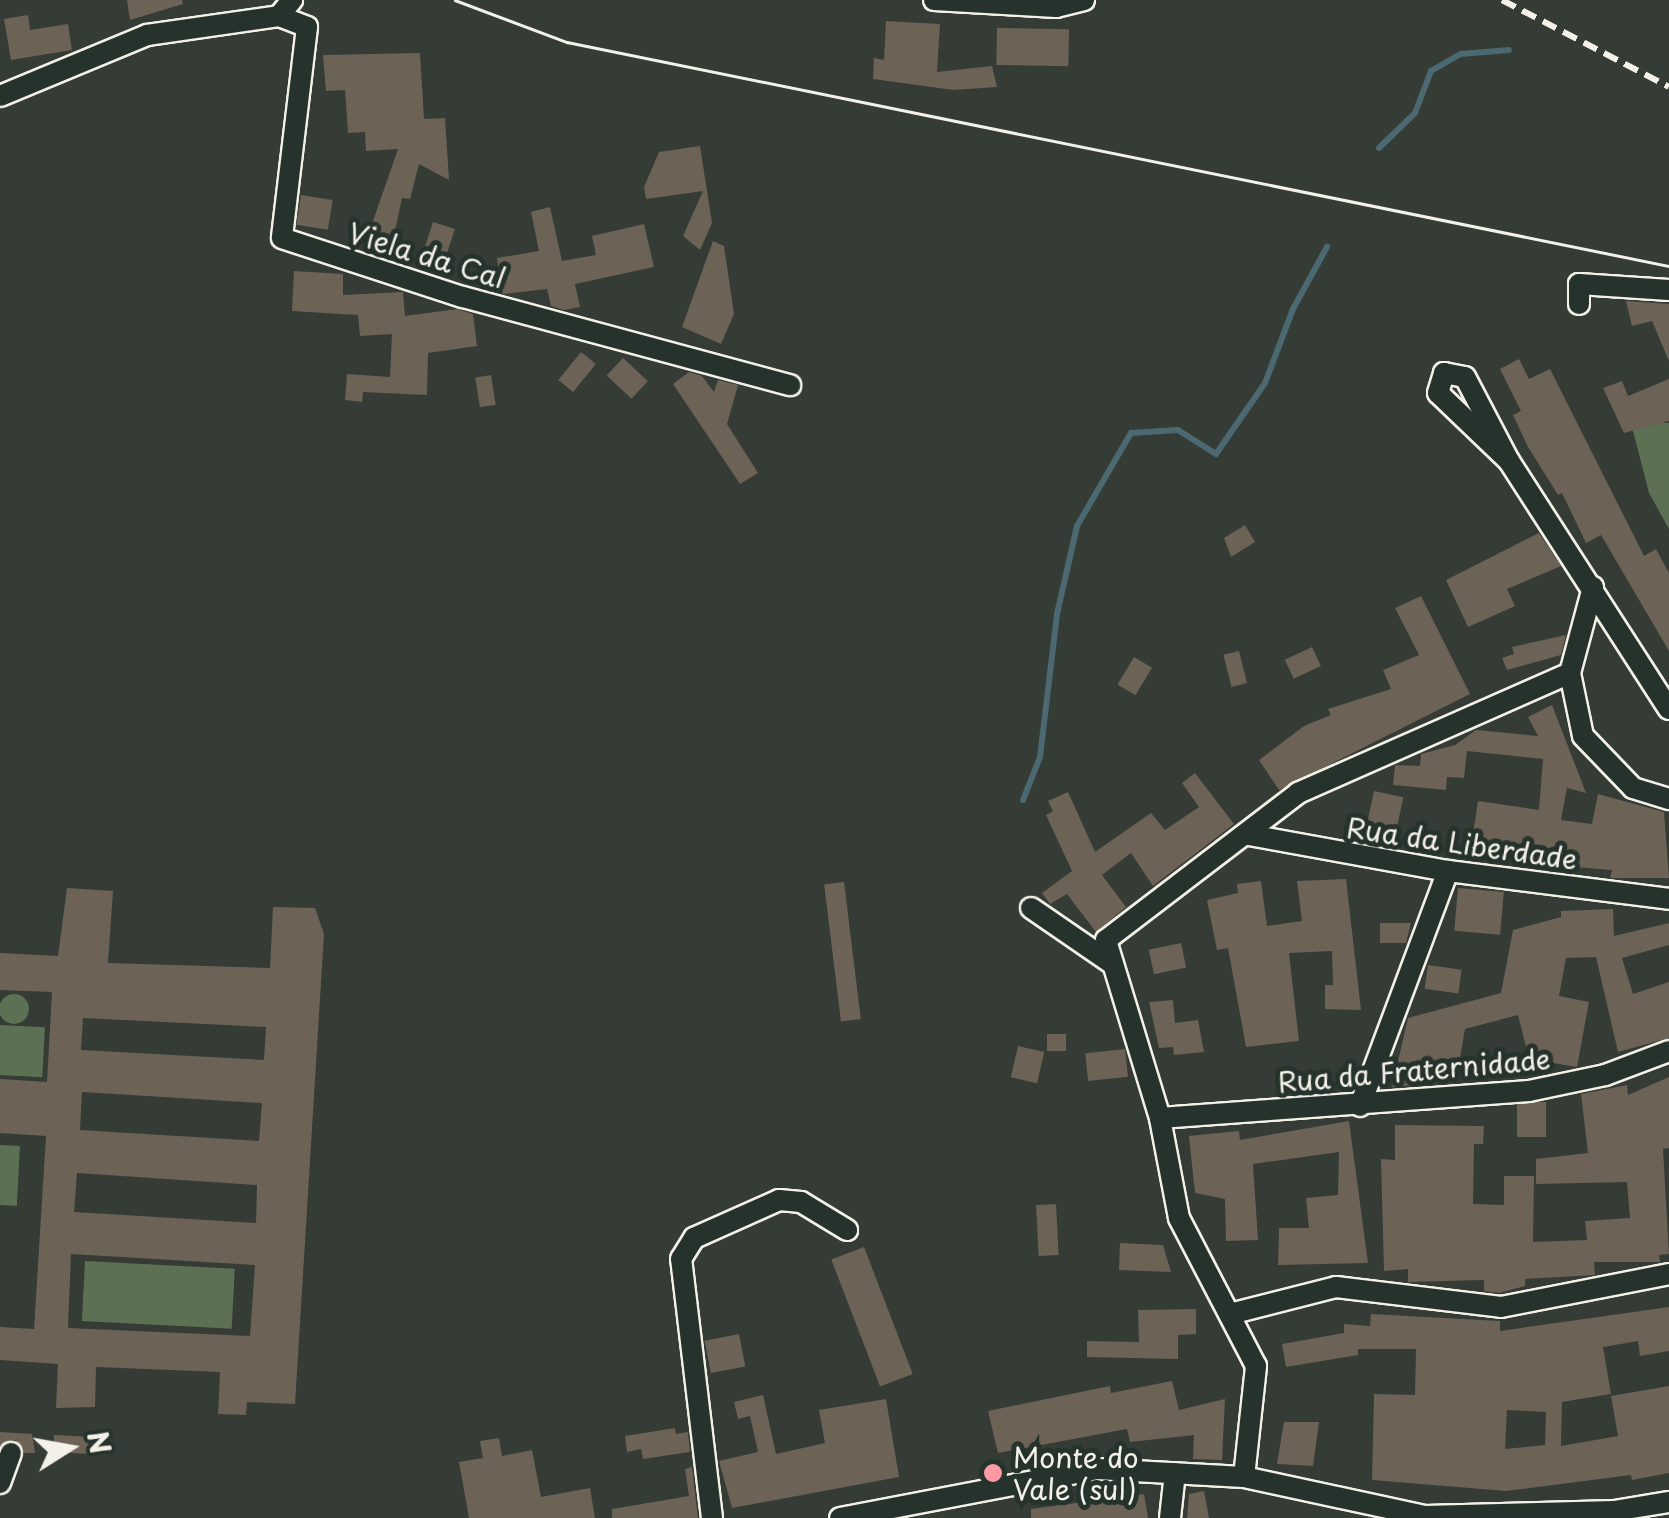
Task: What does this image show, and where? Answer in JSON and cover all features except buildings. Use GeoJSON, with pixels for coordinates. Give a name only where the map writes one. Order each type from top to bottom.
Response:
{"type":"FeatureCollection","features":[{"type":"Feature","properties":{"kind":"street"},"geometry":{"type":"LineString","coordinates":[[934,0],[1056,6],[1084,0]]}},
{"type":"Feature","properties":{"kind":"street"},"geometry":{"type":"LineString","coordinates":[[0,96],[146,35],[286,8]]}},
{"type":"Feature","properties":{"kind":"street","name":"Viela da Cal"},"geometry":{"type":"LineString","coordinates":[[286,8],[307,27],[282,238],[463,297],[790,386]]}},
{"type":"Feature","properties":{"kind":"street"},"geometry":{"type":"LineString","coordinates":[[1579,304],[1579,284],[1669,290]]}},
{"type":"Feature","properties":{"kind":"street"},"geometry":{"type":"LineString","coordinates":[[1509,461],[1669,709]]}},
{"type":"Feature","properties":{"kind":"street"},"geometry":{"type":"LineString","coordinates":[[1593,587],[1570,673],[1583,736],[1623,780],[1669,799]]}},
{"type":"Feature","properties":{"kind":"street"},"geometry":{"type":"LineString","coordinates":[[1244,1478],[1256,1366],[1180,1218],[1160,1118],[1106,940],[1249,835],[1298,793],[1570,673]]}},
{"type":"Feature","properties":{"kind":"street","name":"Rua da Liberdade"},"geometry":{"type":"LineString","coordinates":[[1249,835],[1448,871],[1669,899]]}},
{"type":"Feature","properties":{"kind":"street"},"geometry":{"type":"LineString","coordinates":[[1360,1106],[1448,871]]}},
{"type":"Feature","properties":{"kind":"street"},"geometry":{"type":"LineString","coordinates":[[1031,908],[1111,963]]}},
{"type":"Feature","properties":{"kind":"street","name":"Rua da Fraternidade"},"geometry":{"type":"LineString","coordinates":[[1160,1118],[1529,1091],[1605,1075],[1669,1052]]}},
{"type":"Feature","properties":{"kind":"street"},"geometry":{"type":"LineString","coordinates":[[712,1518],[681,1259],[694,1238],[778,1200],[800,1202],[847,1230]]}},
{"type":"Feature","properties":{"kind":"street"},"geometry":{"type":"LineString","coordinates":[[1230,1314],[1336,1287],[1434,1294],[1501,1308],[1669,1274]]}},
{"type":"Feature","properties":{"kind":"street"},"geometry":{"type":"LineString","coordinates":[[0,1483],[11,1453]]}},
{"type":"Feature","properties":{"kind":"street"},"geometry":{"type":"LineString","coordinates":[[840,1518],[1097,1469],[1244,1478],[1425,1516],[1614,1514],[1669,1502]]}},
{"type":"Feature","properties":{"kind":"street"},"geometry":{"type":"LineString","coordinates":[[1170,1518],[1175,1473]]}},
{"type":"Feature","properties":{"kind":"green space"},"geometry":{"type":"Polygon","coordinates":[[[1631,423],[1669,423],[1669,529],[1649,493],[1631,423]]]}},
{"type":"Feature","properties":{"kind":"green space"},"geometry":{"type":"Polygon","coordinates":[[[14,994],[25,998],[29,1009],[25,1020],[14,1024],[3,1020],[-1,1009],[3,998],[14,994]]]}},
{"type":"Feature","properties":{"kind":"green space"},"geometry":{"type":"Polygon","coordinates":[[[0,1025],[45,1027],[42,1077],[0,1075],[0,1025]]]}},
{"type":"Feature","properties":{"kind":"green space"},"geometry":{"type":"Polygon","coordinates":[[[0,1145],[20,1146],[17,1206],[0,1205],[0,1145]]]}},
{"type":"Feature","properties":{"kind":"green space"},"geometry":{"type":"Polygon","coordinates":[[[85,1261],[235,1269],[232,1329],[82,1321],[85,1261]]]}},
{"type":"Feature","properties":{"kind":"waterway"},"geometry":{"type":"LineString","coordinates":[[1379,148],[1415,113],[1431,71],[1461,54],[1509,50]]}},
{"type":"Feature","properties":{"kind":"waterway"},"geometry":{"type":"LineString","coordinates":[[1023,800],[1040,757],[1057,614],[1077,526],[1131,433],[1178,430],[1216,454],[1265,383],[1293,309],[1327,247]]}},
{"type":"Feature","properties":{"kind":"tram line"},"geometry":{"type":"LineString","coordinates":[[455,0],[567,42],[1669,266]]}},
{"type":"Feature","properties":{"kind":"railway"},"geometry":{"type":"LineString","coordinates":[[1502,0],[1669,87]]}},
{"type":"Feature","properties":{"kind":"place","name":"Monte do Vale (sul)"},"geometry":{"type":"Point","coordinates":[993,1473]}}]}
